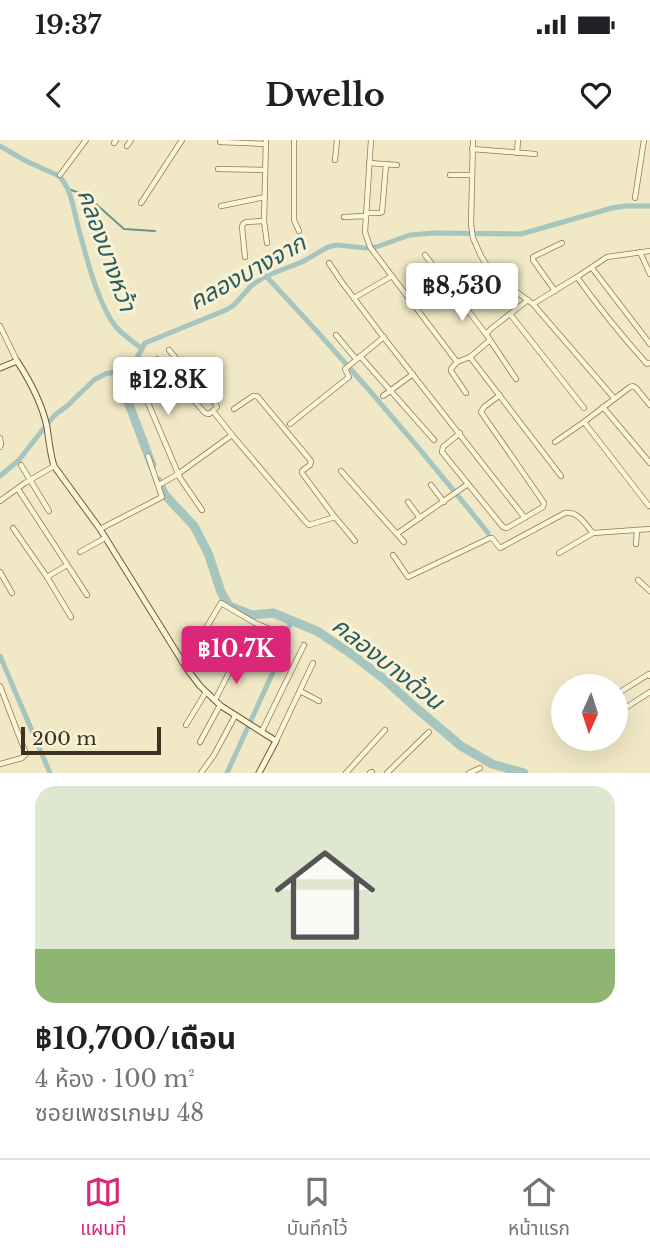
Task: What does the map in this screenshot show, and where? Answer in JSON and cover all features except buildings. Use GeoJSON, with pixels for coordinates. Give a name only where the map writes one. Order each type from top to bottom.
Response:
{"type":"FeatureCollection","features":[{"type":"Feature","properties":{"kind":"street"},"geometry":{"type":"LineString","coordinates":[[60,174],[86,140]]}},
{"type":"Feature","properties":{"kind":"street"},"geometry":{"type":"LineString","coordinates":[[127,146],[131,140]]}},
{"type":"Feature","properties":{"kind":"street"},"geometry":{"type":"LineString","coordinates":[[141,203],[182,140]]}},
{"type":"Feature","properties":{"kind":"street"},"geometry":{"type":"LineString","coordinates":[[294,140],[294,220],[299,231]]}},
{"type":"Feature","properties":{"kind":"street"},"geometry":{"type":"LineString","coordinates":[[335,160],[337,140]]}},
{"type":"Feature","properties":{"kind":"street"},"geometry":{"type":"LineString","coordinates":[[371,140],[367,238],[373,251],[457,362]]}},
{"type":"Feature","properties":{"kind":"street"},"geometry":{"type":"LineString","coordinates":[[473,140],[471,224],[473,238],[481,256],[491,272],[530,302],[614,398]]}},
{"type":"Feature","properties":{"kind":"street"},"geometry":{"type":"LineString","coordinates":[[517,153],[518,140]]}},
{"type":"Feature","properties":{"kind":"street"},"geometry":{"type":"LineString","coordinates":[[635,198],[644,140]]}},
{"type":"Feature","properties":{"kind":"street"},"geometry":{"type":"LineString","coordinates":[[220,142],[266,142],[264,221],[267,243]]}},
{"type":"Feature","properties":{"kind":"street"},"geometry":{"type":"LineString","coordinates":[[472,149],[535,154]]}},
{"type":"Feature","properties":{"kind":"street"},"geometry":{"type":"LineString","coordinates":[[369,163],[397,165]]}},
{"type":"Feature","properties":{"kind":"street"},"geometry":{"type":"LineString","coordinates":[[344,217],[382,212],[386,165]]}},
{"type":"Feature","properties":{"kind":"street"},"geometry":{"type":"LineString","coordinates":[[218,169],[265,170]]}},
{"type":"Feature","properties":{"kind":"street"},"geometry":{"type":"LineString","coordinates":[[450,175],[471,175]]}},
{"type":"Feature","properties":{"kind":"street"},"geometry":{"type":"LineString","coordinates":[[221,206],[265,197]]}},
{"type":"Feature","properties":{"kind":"street"},"geometry":{"type":"LineString","coordinates":[[245,257],[243,224],[264,221]]}},
{"type":"Feature","properties":{"kind":"street"},"geometry":{"type":"LineString","coordinates":[[555,291],[533,257],[562,243]]}},
{"type":"Feature","properties":{"kind":"street"},"geometry":{"type":"LineString","coordinates":[[640,253],[650,273]]}},
{"type":"Feature","properties":{"kind":"street"},"geometry":{"type":"LineString","coordinates":[[486,334],[510,314],[555,291],[607,257],[649,253]]}},
{"type":"Feature","properties":{"kind":"street"},"geometry":{"type":"LineString","coordinates":[[425,255],[486,334],[516,379]]}},
{"type":"Feature","properties":{"kind":"street"},"geometry":{"type":"LineString","coordinates":[[329,263],[526,518]]}},
{"type":"Feature","properties":{"kind":"street"},"geometry":{"type":"LineString","coordinates":[[592,268],[650,344]]}},
{"type":"Feature","properties":{"kind":"street"},"geometry":{"type":"LineString","coordinates":[[354,298],[392,276]]}},
{"type":"Feature","properties":{"kind":"street"},"geometry":{"type":"LineString","coordinates":[[577,278],[633,349],[647,365],[650,363]]}},
{"type":"Feature","properties":{"kind":"street"},"geometry":{"type":"LineString","coordinates":[[510,314],[584,408]]}},
{"type":"Feature","properties":{"kind":"street"},"geometry":{"type":"LineString","coordinates":[[0,326],[16,361],[36,394],[47,426],[54,466],[100,529],[182,662],[217,702],[276,741]]}},
{"type":"Feature","properties":{"kind":"street"},"geometry":{"type":"LineString","coordinates":[[336,335],[391,390],[434,440]]}},
{"type":"Feature","properties":{"kind":"street"},"geometry":{"type":"LineString","coordinates":[[290,424],[349,377],[345,370],[348,366],[384,337]]}},
{"type":"Feature","properties":{"kind":"street"},"geometry":{"type":"LineString","coordinates":[[466,393],[451,370],[457,362],[470,356],[490,340]]}},
{"type":"Feature","properties":{"kind":"street"},"geometry":{"type":"LineString","coordinates":[[157,359],[205,413],[213,411],[217,407],[215,402],[169,350]]}},
{"type":"Feature","properties":{"kind":"street"},"geometry":{"type":"LineString","coordinates":[[470,356],[561,476]]}},
{"type":"Feature","properties":{"kind":"street"},"geometry":{"type":"LineString","coordinates":[[0,368],[16,361]]}},
{"type":"Feature","properties":{"kind":"street"},"geometry":{"type":"LineString","coordinates":[[134,370],[178,474],[202,510]]}},
{"type":"Feature","properties":{"kind":"street"},"geometry":{"type":"LineString","coordinates":[[383,396],[413,374]]}},
{"type":"Feature","properties":{"kind":"street"},"geometry":{"type":"LineString","coordinates":[[555,442],[633,386],[650,405]]}},
{"type":"Feature","properties":{"kind":"street"},"geometry":{"type":"LineString","coordinates":[[460,433],[441,450],[505,528],[543,507],[544,503],[481,412],[500,395]]}},
{"type":"Feature","properties":{"kind":"street"},"geometry":{"type":"LineString","coordinates":[[234,410],[257,396],[310,461],[310,465],[302,472],[355,541]]}},
{"type":"Feature","properties":{"kind":"street"},"geometry":{"type":"LineString","coordinates":[[603,407],[650,463]]}},
{"type":"Feature","properties":{"kind":"street"},"geometry":{"type":"LineString","coordinates":[[213,411],[309,525],[335,517]]}},
{"type":"Feature","properties":{"kind":"street"},"geometry":{"type":"LineString","coordinates":[[584,422],[649,506]]}},
{"type":"Feature","properties":{"kind":"street"},"geometry":{"type":"LineString","coordinates":[[162,483],[232,435]]}},
{"type":"Feature","properties":{"kind":"street"},"geometry":{"type":"LineString","coordinates":[[0,438],[0,447]]}},
{"type":"Feature","properties":{"kind":"street"},"geometry":{"type":"LineString","coordinates":[[100,529],[161,499],[162,483],[148,457]]}},
{"type":"Feature","properties":{"kind":"street"},"geometry":{"type":"LineString","coordinates":[[21,465],[49,511]]}},
{"type":"Feature","properties":{"kind":"street"},"geometry":{"type":"LineString","coordinates":[[0,501],[54,466]]}},
{"type":"Feature","properties":{"kind":"street"},"geometry":{"type":"LineString","coordinates":[[341,471],[404,542]]}},
{"type":"Feature","properties":{"kind":"street"},"geometry":{"type":"LineString","coordinates":[[398,533],[467,484]]}},
{"type":"Feature","properties":{"kind":"street"},"geometry":{"type":"LineString","coordinates":[[431,485],[444,502]]}},
{"type":"Feature","properties":{"kind":"street"},"geometry":{"type":"LineString","coordinates":[[18,489],[87,595]]}},
{"type":"Feature","properties":{"kind":"street"},"geometry":{"type":"LineString","coordinates":[[408,502],[420,518]]}},
{"type":"Feature","properties":{"kind":"street"},"geometry":{"type":"LineString","coordinates":[[393,555],[408,577],[490,538],[500,548],[569,512],[577,515],[593,533]]}},
{"type":"Feature","properties":{"kind":"street"},"geometry":{"type":"LineString","coordinates":[[13,528],[71,617]]}},
{"type":"Feature","properties":{"kind":"street"},"geometry":{"type":"LineString","coordinates":[[559,553],[593,533],[650,529]]}},
{"type":"Feature","properties":{"kind":"street"},"geometry":{"type":"LineString","coordinates":[[636,544],[637,530]]}},
{"type":"Feature","properties":{"kind":"street"},"geometry":{"type":"LineString","coordinates":[[80,552],[105,538]]}},
{"type":"Feature","properties":{"kind":"street"},"geometry":{"type":"LineString","coordinates":[[47,577],[68,565]]}},
{"type":"Feature","properties":{"kind":"street"},"geometry":{"type":"LineString","coordinates":[[0,572],[12,593]]}},
{"type":"Feature","properties":{"kind":"street"},"geometry":{"type":"LineString","coordinates":[[638,580],[650,592]]}},
{"type":"Feature","properties":{"kind":"street"},"geometry":{"type":"LineString","coordinates":[[182,662],[221,603],[277,632],[282,642]]}},
{"type":"Feature","properties":{"kind":"street"},"geometry":{"type":"LineString","coordinates":[[262,731],[304,645]]}},
{"type":"Feature","properties":{"kind":"street"},"geometry":{"type":"LineString","coordinates":[[200,743],[235,661]]}},
{"type":"Feature","properties":{"kind":"street"},"geometry":{"type":"LineString","coordinates":[[259,773],[313,663]]}},
{"type":"Feature","properties":{"kind":"street"},"geometry":{"type":"LineString","coordinates":[[628,687],[650,675]]}},
{"type":"Feature","properties":{"kind":"street"},"geometry":{"type":"LineString","coordinates":[[0,686],[26,754],[22,758],[0,764]]}},
{"type":"Feature","properties":{"kind":"street"},"geometry":{"type":"LineString","coordinates":[[299,691],[319,701]]}},
{"type":"Feature","properties":{"kind":"street"},"geometry":{"type":"LineString","coordinates":[[186,725],[206,692]]}},
{"type":"Feature","properties":{"kind":"street"},"geometry":{"type":"LineString","coordinates":[[628,706],[650,692]]}},
{"type":"Feature","properties":{"kind":"street"},"geometry":{"type":"LineString","coordinates":[[201,773],[235,716]]}},
{"type":"Feature","properties":{"kind":"street"},"geometry":{"type":"LineString","coordinates":[[346,773],[385,730]]}},
{"type":"Feature","properties":{"kind":"street"},"geometry":{"type":"LineString","coordinates":[[387,773],[429,732]]}},
{"type":"Feature","properties":{"kind":"street"},"geometry":{"type":"LineString","coordinates":[[469,773],[480,768]]}},
{"type":"Feature","properties":{"kind":"waterway","name":"คลองบางหว้า"},"geometry":{"type":"LineString","coordinates":[[0,146],[59,176],[63,181],[72,200],[89,265],[104,307],[117,328],[142,349]]}},
{"type":"Feature","properties":{"kind":"waterway"},"geometry":{"type":"LineString","coordinates":[[68,189],[80,193],[96,204],[124,229],[155,231]]}},
{"type":"Feature","properties":{"kind":"waterway","name":"คลองบางจาก"},"geometry":{"type":"LineString","coordinates":[[0,476],[19,460],[55,415],[94,380],[105,374],[131,369],[145,343],[226,310],[252,285],[266,276],[302,262],[328,247],[376,247],[410,235],[433,233],[521,234],[612,208],[650,206]]}},
{"type":"Feature","properties":{"kind":"waterway"},"geometry":{"type":"LineString","coordinates":[[266,276],[380,403],[488,533]]}},
{"type":"Feature","properties":{"kind":"waterway","name":"คลองบางด้วน"},"geometry":{"type":"LineString","coordinates":[[127,369],[127,399],[152,465]]}},
{"type":"Feature","properties":{"kind":"waterway","name":"คลองบางด้วน"},"geometry":{"type":"LineString","coordinates":[[158,481],[165,495],[194,526],[229,606],[252,615],[273,613],[317,631],[384,679],[461,746],[492,764],[524,773]]}},
{"type":"Feature","properties":{"kind":"waterway"},"geometry":{"type":"LineString","coordinates":[[227,773],[274,670],[279,649],[292,620]]}},
{"type":"Feature","properties":{"kind":"waterway"},"geometry":{"type":"LineString","coordinates":[[0,656],[50,773]]}}]}
